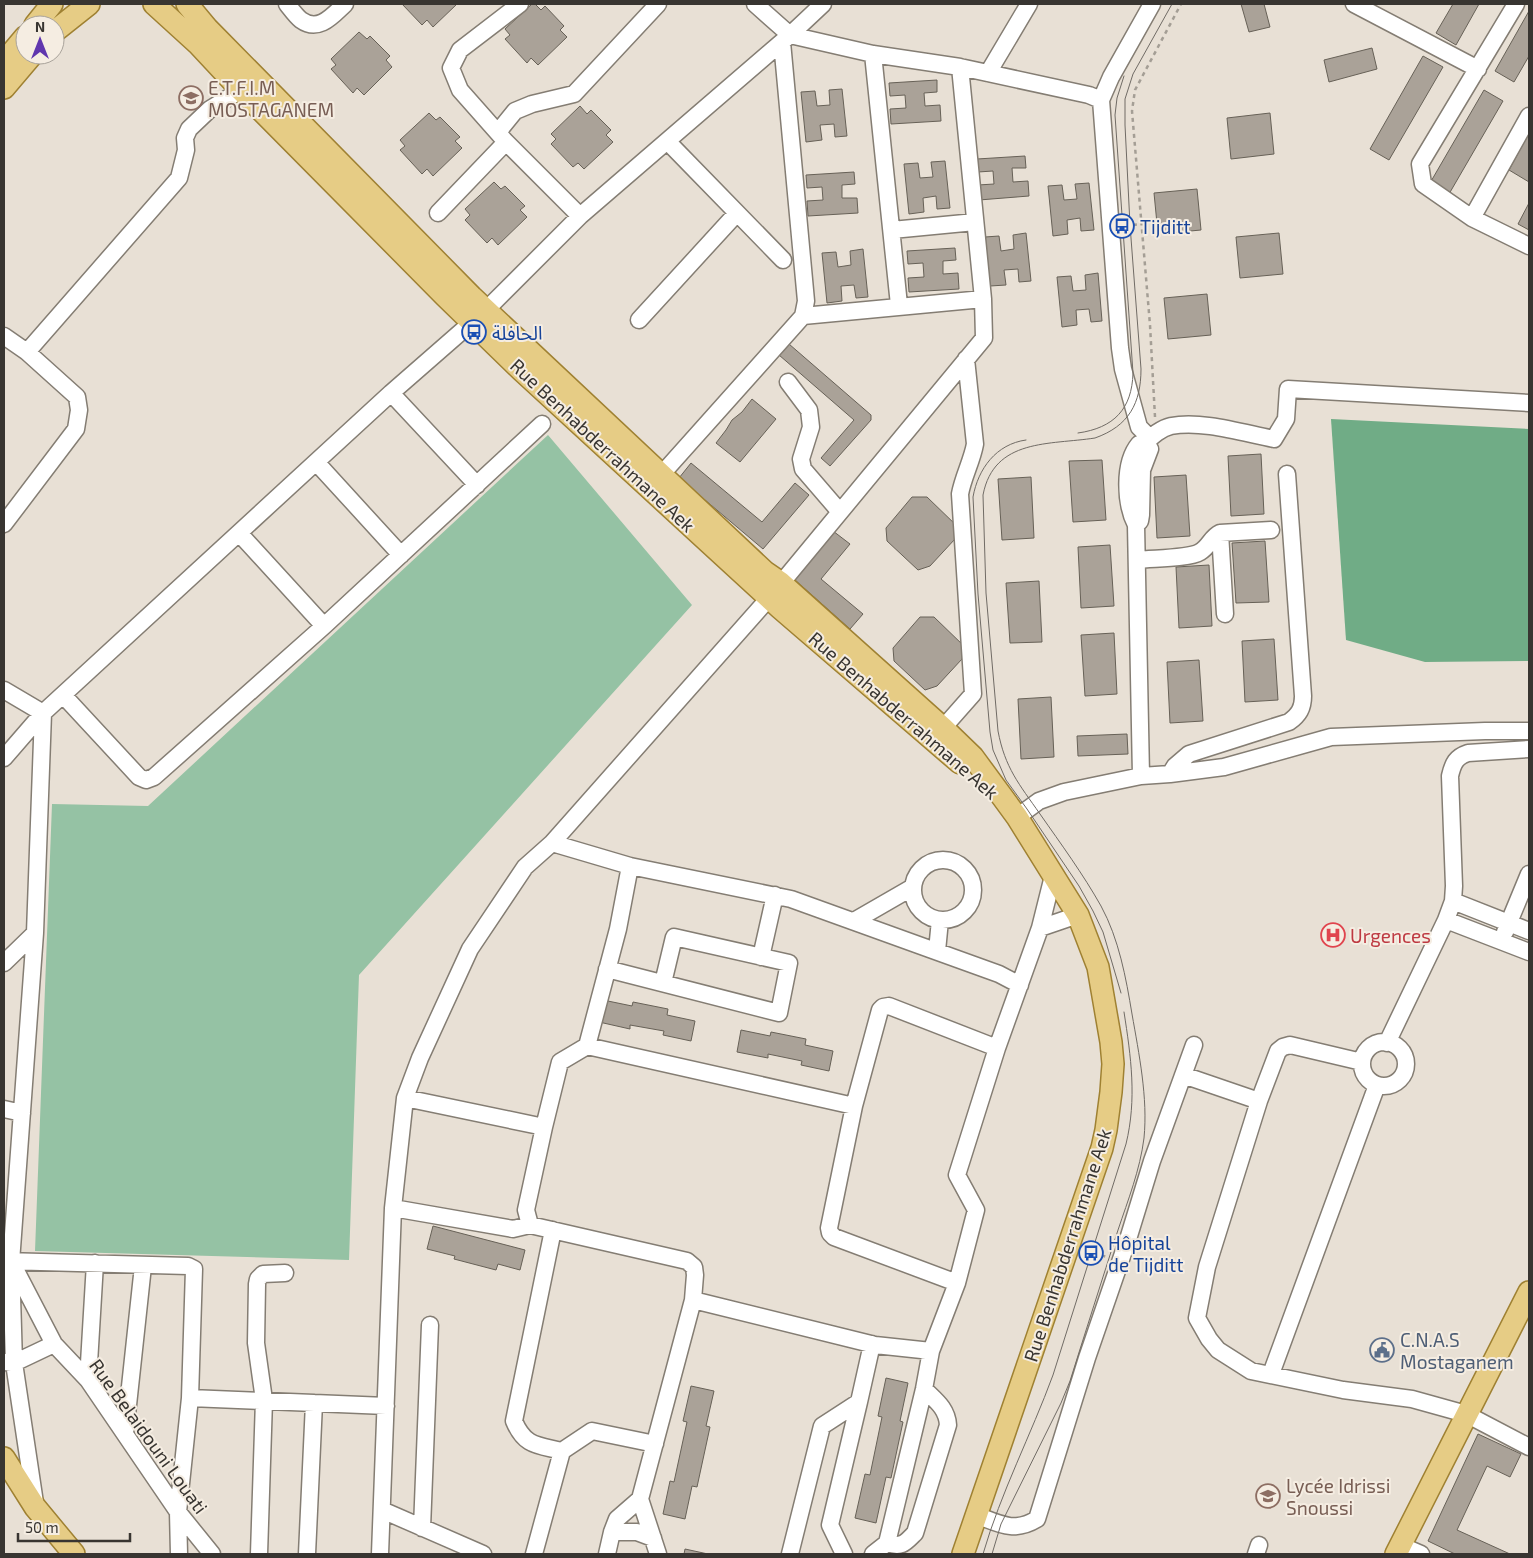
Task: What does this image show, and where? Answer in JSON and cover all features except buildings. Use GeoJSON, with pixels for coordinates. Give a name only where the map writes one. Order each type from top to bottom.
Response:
{"type":"FeatureCollection","features":[{"type":"Feature","properties":{"kind":"main road"},"geometry":{"type":"LineString","coordinates":[[43,15],[52,4]]}},
{"type":"Feature","properties":{"kind":"main road"},"geometry":{"type":"LineString","coordinates":[[65,23],[88,4]]}},
{"type":"Feature","properties":{"kind":"main road","name":"Rue Benhabderrahmane Aek"},"geometry":{"type":"LineString","coordinates":[[154,4],[198,45],[241,90],[479,316],[661,475],[765,572],[775,591],[1012,810]]}},
{"type":"Feature","properties":{"kind":"main road","name":"Rue Benhabderrahmane Aek"},"geometry":{"type":"LineString","coordinates":[[187,4],[207,28],[346,171],[479,316],[520,370],[775,591],[943,728],[973,757],[1012,810],[1078,915],[1098,966],[1111,1042],[1113,1064],[1106,1130],[964,1554]]}},
{"type":"Feature","properties":{"kind":"main road"},"geometry":{"type":"LineString","coordinates":[[4,62],[15,49]]}},
{"type":"Feature","properties":{"kind":"main road"},"geometry":{"type":"LineString","coordinates":[[4,88],[24,65]]}},
{"type":"Feature","properties":{"kind":"main road"},"geometry":{"type":"LineString","coordinates":[[1398,1549],[1529,1292]]}},
{"type":"Feature","properties":{"kind":"main road"},"geometry":{"type":"LineString","coordinates":[[4,1460],[35,1507],[74,1554]]}},
{"type":"Feature","properties":{"kind":"street"},"geometry":{"type":"LineString","coordinates":[[287,4],[301,20],[313,25],[326,22],[345,4]]}},
{"type":"Feature","properties":{"kind":"street"},"geometry":{"type":"LineString","coordinates":[[520,4],[460,50],[451,68],[460,90],[502,137],[580,216]]}},
{"type":"Feature","properties":{"kind":"street"},"geometry":{"type":"LineString","coordinates":[[438,213],[502,137],[515,111],[532,104],[574,94],[658,4]]}},
{"type":"Feature","properties":{"kind":"street"},"geometry":{"type":"LineString","coordinates":[[661,475],[803,316],[806,301],[786,39],[755,4]]}},
{"type":"Feature","properties":{"kind":"street"},"geometry":{"type":"LineString","coordinates":[[4,758],[43,713],[238,533],[479,316],[580,216],[824,4]]}},
{"type":"Feature","properties":{"kind":"street"},"geometry":{"type":"LineString","coordinates":[[988,73],[1029,4]]}},
{"type":"Feature","properties":{"kind":"street"},"geometry":{"type":"LineString","coordinates":[[1142,776],[1136,525],[1140,521],[1141,515],[1142,470],[1150,449],[1150,438],[1139,427],[1123,369],[1101,100],[1111,77],[1152,4]]}},
{"type":"Feature","properties":{"kind":"street"},"geometry":{"type":"LineString","coordinates":[[1354,4],[1478,69]]}},
{"type":"Feature","properties":{"kind":"street"},"geometry":{"type":"LineString","coordinates":[[1516,4],[1420,164],[1423,184],[1472,218],[1529,246]]}},
{"type":"Feature","properties":{"kind":"street"},"geometry":{"type":"LineString","coordinates":[[786,39],[960,67],[1089,95],[1101,100]]}},
{"type":"Feature","properties":{"kind":"street"},"geometry":{"type":"LineString","coordinates":[[873,54],[900,306]]}},
{"type":"Feature","properties":{"kind":"street"},"geometry":{"type":"LineString","coordinates":[[380,1554],[393,1208],[405,1098],[420,1058],[470,949],[525,867],[552,843],[775,591],[984,338],[983,299],[960,67]]}},
{"type":"Feature","properties":{"kind":"street"},"geometry":{"type":"LineString","coordinates":[[28,352],[179,178],[186,150],[185,138],[190,129],[210,109],[241,90]]}},
{"type":"Feature","properties":{"kind":"street"},"geometry":{"type":"LineString","coordinates":[[1472,218],[1529,116]]}},
{"type":"Feature","properties":{"kind":"street"},"geometry":{"type":"LineString","coordinates":[[667,141],[783,260]]}},
{"type":"Feature","properties":{"kind":"street"},"geometry":{"type":"LineString","coordinates":[[638,320],[737,213]]}},
{"type":"Feature","properties":{"kind":"street"},"geometry":{"type":"LineString","coordinates":[[892,230],[976,222]]}},
{"type":"Feature","properties":{"kind":"street"},"geometry":{"type":"LineString","coordinates":[[803,316],[983,299]]}},
{"type":"Feature","properties":{"kind":"street"},"geometry":{"type":"LineString","coordinates":[[4,336],[28,352],[77,397],[79,410],[76,430],[4,524]]}},
{"type":"Feature","properties":{"kind":"street"},"geometry":{"type":"LineString","coordinates":[[943,728],[973,694],[960,494],[962,482],[973,456],[975,444],[966,359]]}},
{"type":"Feature","properties":{"kind":"street"},"geometry":{"type":"LineString","coordinates":[[788,382],[809,410],[811,427],[800,459],[803,469],[840,512]]}},
{"type":"Feature","properties":{"kind":"street"},"geometry":{"type":"LineString","coordinates":[[1150,438],[1170,426],[1197,426],[1274,439],[1286,418],[1288,390],[1529,403]]}},
{"type":"Feature","properties":{"kind":"street"},"geometry":{"type":"LineString","coordinates":[[392,393],[477,485]]}},
{"type":"Feature","properties":{"kind":"street"},"geometry":{"type":"LineString","coordinates":[[63,695],[139,778],[146,780],[154,778],[324,626],[542,424]]}},
{"type":"Feature","properties":{"kind":"street"},"geometry":{"type":"LineString","coordinates":[[316,462],[401,555]]}},
{"type":"Feature","properties":{"kind":"street"},"geometry":{"type":"LineString","coordinates":[[1170,774],[1175,766],[1189,754],[1289,722],[1295,719],[1302,708],[1304,696],[1287,474]]}},
{"type":"Feature","properties":{"kind":"street"},"geometry":{"type":"LineString","coordinates":[[1137,560],[1192,555],[1204,550],[1214,536],[1220,533],[1270,530]]}},
{"type":"Feature","properties":{"kind":"street"},"geometry":{"type":"LineString","coordinates":[[238,533],[324,626]]}},
{"type":"Feature","properties":{"kind":"street"},"geometry":{"type":"LineString","coordinates":[[1220,533],[1225,614]]}},
{"type":"Feature","properties":{"kind":"street"},"geometry":{"type":"LineString","coordinates":[[4,690],[43,713]]}},
{"type":"Feature","properties":{"kind":"street"},"geometry":{"type":"LineString","coordinates":[[35,1507],[9,1362],[7,1262],[22,1113],[35,933],[43,713]]}},
{"type":"Feature","properties":{"kind":"street"},"geometry":{"type":"LineString","coordinates":[[1012,810],[1064,792],[1142,776],[1224,767],[1331,737],[1485,730],[1529,730]]}},
{"type":"Feature","properties":{"kind":"street"},"geometry":{"type":"LineString","coordinates":[[1387,1042],[1446,920],[1453,901],[1450,776],[1452,764],[1459,756],[1468,753],[1529,749]]}},
{"type":"Feature","properties":{"kind":"street"},"geometry":{"type":"LineString","coordinates":[[552,843],[630,866],[791,899],[938,951],[999,974],[1020,985]]}},
{"type":"Feature","properties":{"kind":"street"},"geometry":{"type":"LineString","coordinates":[[936,861],[951,861],[968,873],[972,882],[973,892],[971,901],[966,909],[958,916],[940,920],[931,918],[923,913],[913,896],[913,887],[916,877],[922,869],[936,861]]}},
{"type":"Feature","properties":{"kind":"street"},"geometry":{"type":"LineString","coordinates":[[587,1046],[618,929],[630,866]]}},
{"type":"Feature","properties":{"kind":"street"},"geometry":{"type":"LineString","coordinates":[[1501,941],[1529,874]]}},
{"type":"Feature","properties":{"kind":"street"},"geometry":{"type":"LineString","coordinates":[[873,1554],[887,1543],[924,1389],[931,1350],[957,1284],[976,1210],[957,1175],[997,1048],[1040,928],[1053,876]]}},
{"type":"Feature","properties":{"kind":"street"},"geometry":{"type":"LineString","coordinates":[[854,921],[913,887]]}},
{"type":"Feature","properties":{"kind":"street"},"geometry":{"type":"LineString","coordinates":[[761,957],[775,895]]}},
{"type":"Feature","properties":{"kind":"street"},"geometry":{"type":"LineString","coordinates":[[1453,901],[1529,931]]}},
{"type":"Feature","properties":{"kind":"street"},"geometry":{"type":"LineString","coordinates":[[1040,928],[1078,915]]}},
{"type":"Feature","properties":{"kind":"street"},"geometry":{"type":"LineString","coordinates":[[938,951],[940,920]]}},
{"type":"Feature","properties":{"kind":"street"},"geometry":{"type":"LineString","coordinates":[[1446,920],[1529,952]]}},
{"type":"Feature","properties":{"kind":"street"},"geometry":{"type":"LineString","coordinates":[[4,963],[35,933]]}},
{"type":"Feature","properties":{"kind":"street"},"geometry":{"type":"LineString","coordinates":[[607,969],[779,1014],[789,963],[674,938],[662,983]]}},
{"type":"Feature","properties":{"kind":"street"},"geometry":{"type":"LineString","coordinates":[[957,1284],[834,1236],[830,1233],[829,1228],[854,1106],[880,1010],[883,1007],[889,1006],[997,1048]]}},
{"type":"Feature","properties":{"kind":"street"},"geometry":{"type":"LineString","coordinates":[[1380,1042],[1387,1042],[1394,1045],[1404,1055],[1405,1069],[1398,1082],[1391,1085],[1377,1085],[1370,1082],[1365,1076],[1362,1062],[1368,1049],[1380,1042]]}},
{"type":"Feature","properties":{"kind":"street"},"geometry":{"type":"LineString","coordinates":[[976,1515],[1014,1527],[1026,1526],[1037,1519],[1087,1358],[1152,1161],[1194,1045]]}},
{"type":"Feature","properties":{"kind":"street"},"geometry":{"type":"LineString","coordinates":[[1362,1062],[1290,1045],[1278,1051],[1259,1101],[1206,1267],[1197,1318],[1208,1339],[1218,1350],[1250,1371],[1343,1390],[1412,1399],[1466,1414],[1529,1447]]}},
{"type":"Feature","properties":{"kind":"street"},"geometry":{"type":"LineString","coordinates":[[530,1225],[526,1210],[560,1062],[587,1046],[854,1106]]}},
{"type":"Feature","properties":{"kind":"street"},"geometry":{"type":"LineString","coordinates":[[1183,1075],[1259,1101]]}},
{"type":"Feature","properties":{"kind":"street"},"geometry":{"type":"LineString","coordinates":[[1271,1374],[1377,1085]]}},
{"type":"Feature","properties":{"kind":"street"},"geometry":{"type":"LineString","coordinates":[[405,1098],[544,1127]]}},
{"type":"Feature","properties":{"kind":"street"},"geometry":{"type":"LineString","coordinates":[[4,1109],[22,1113]]}},
{"type":"Feature","properties":{"kind":"street"},"geometry":{"type":"LineString","coordinates":[[393,1208],[513,1229],[530,1225],[687,1261],[694,1267],[693,1300],[640,1499],[617,1520],[607,1554]]}},
{"type":"Feature","properties":{"kind":"street"},"geometry":{"type":"LineString","coordinates":[[553,1230],[514,1421],[519,1433],[531,1444],[562,1451]]}},
{"type":"Feature","properties":{"kind":"street"},"geometry":{"type":"LineString","coordinates":[[7,1262],[188,1266],[194,1269],[190,1398],[178,1512],[179,1554]]}},
{"type":"Feature","properties":{"kind":"street","name":"Rue Belaidouni Louati"},"geometry":{"type":"LineString","coordinates":[[7,1262],[54,1344],[88,1380],[126,1432],[178,1512],[212,1554]]}},
{"type":"Feature","properties":{"kind":"street"},"geometry":{"type":"LineString","coordinates":[[88,1380],[95,1263]]}},
{"type":"Feature","properties":{"kind":"street"},"geometry":{"type":"LineString","coordinates":[[126,1432],[143,1266]]}},
{"type":"Feature","properties":{"kind":"street"},"geometry":{"type":"LineString","coordinates":[[259,1554],[264,1400],[256,1343],[257,1284],[258,1278],[263,1274],[285,1273]]}},
{"type":"Feature","properties":{"kind":"street"},"geometry":{"type":"LineString","coordinates":[[693,1300],[872,1344],[931,1350]]}},
{"type":"Feature","properties":{"kind":"street"},"geometry":{"type":"LineString","coordinates":[[422,1528],[430,1325]]}},
{"type":"Feature","properties":{"kind":"street"},"geometry":{"type":"LineString","coordinates":[[9,1362],[54,1344]]}},
{"type":"Feature","properties":{"kind":"street"},"geometry":{"type":"LineString","coordinates":[[844,1554],[830,1525],[872,1344]]}},
{"type":"Feature","properties":{"kind":"street"},"geometry":{"type":"LineString","coordinates":[[887,1543],[896,1546],[904,1544],[915,1533],[948,1425],[948,1417],[944,1407],[924,1389]]}},
{"type":"Feature","properties":{"kind":"street"},"geometry":{"type":"LineString","coordinates":[[190,1398],[386,1406]]}},
{"type":"Feature","properties":{"kind":"street"},"geometry":{"type":"LineString","coordinates":[[790,1554],[822,1426],[859,1402]]}},
{"type":"Feature","properties":{"kind":"street"},"geometry":{"type":"LineString","coordinates":[[307,1554],[314,1403]]}},
{"type":"Feature","properties":{"kind":"street"},"geometry":{"type":"LineString","coordinates":[[534,1554],[562,1451],[592,1430],[655,1444]]}},
{"type":"Feature","properties":{"kind":"street"},"geometry":{"type":"LineString","coordinates":[[640,1499],[658,1554]]}},
{"type":"Feature","properties":{"kind":"street"},"geometry":{"type":"LineString","coordinates":[[382,1510],[483,1554]]}},
{"type":"Feature","properties":{"kind":"street"},"geometry":{"type":"LineString","coordinates":[[612,1532],[637,1532],[653,1538]]}},
{"type":"Feature","properties":{"kind":"street"},"geometry":{"type":"LineString","coordinates":[[1398,1549],[1421,1554]]}},
{"type":"Feature","properties":{"kind":"path"},"geometry":{"type":"LineString","coordinates":[[1150,438],[1150,325],[1132,112],[1135,90],[1181,4]]}},
{"type":"Feature","properties":{"kind":"path"},"geometry":{"type":"LineString","coordinates":[[1069,1244],[1091,1253],[1120,1261]]}},
{"type":"Feature","properties":{"kind":"green space"},"geometry":{"type":"Polygon","coordinates":[[[1331,419],[1529,429],[1529,661],[1425,662],[1346,640],[1331,419]]]}},
{"type":"Feature","properties":{"kind":"green space"},"geometry":{"type":"Polygon","coordinates":[[[548,435],[692,605],[359,975],[349,1260],[35,1251],[52,804],[148,806],[548,435]]]}},
{"type":"Feature","properties":{"kind":"tram line"},"geometry":{"type":"LineString","coordinates":[[992,1554],[1001,1524],[1070,1381],[1137,1173],[1144,1138],[1145,1107],[1140,1060],[1127,987],[1113,932],[1087,882],[1014,775],[1001,744],[998,731],[986,593],[983,495],[989,476],[999,463],[1011,454],[1043,444],[1095,438],[1117,427],[1131,412],[1135,403],[1139,392],[1141,369],[1130,225],[1125,99],[1133,74],[1172,4]]}},
{"type":"Feature","properties":{"kind":"tram line"},"geometry":{"type":"LineString","coordinates":[[1078,433],[1102,427],[1119,415],[1125,406],[1132,386],[1133,373],[1115,115],[1117,98],[1124,76]]}},
{"type":"Feature","properties":{"kind":"tram line"},"geometry":{"type":"LineString","coordinates":[[1026,440],[1015,442],[997,452],[990,459],[979,477],[973,497],[978,594],[993,750],[1006,780],[1079,886],[1093,911],[1103,932],[1121,993]]}},
{"type":"Feature","properties":{"kind":"tram line"},"geometry":{"type":"LineString","coordinates":[[983,1554],[998,1508],[1053,1375],[1126,1144],[1131,1111],[1132,1078],[1124,1012]]}},
{"type":"Feature","properties":{"kind":"place","name":"E.T.F.I.M MOSTAGANEM"},"geometry":{"type":"Point","coordinates":[191,98]}},
{"type":"Feature","properties":{"kind":"place","name":"Tijditt"},"geometry":{"type":"Point","coordinates":[1122,226]}},
{"type":"Feature","properties":{"kind":"place","name":"الحافلة"},"geometry":{"type":"Point","coordinates":[474,332]}},
{"type":"Feature","properties":{"kind":"place","name":"Urgences"},"geometry":{"type":"Point","coordinates":[1333,935]}},
{"type":"Feature","properties":{"kind":"place","name":"Hôpital de Tijditt"},"geometry":{"type":"Point","coordinates":[1091,1253]}},
{"type":"Feature","properties":{"kind":"place","name":"C.N.A.S Mostaganem"},"geometry":{"type":"Point","coordinates":[1382,1350]}},
{"type":"Feature","properties":{"kind":"place","name":"Lycée Idrissi Snoussi"},"geometry":{"type":"Point","coordinates":[1268,1496]}}]}
